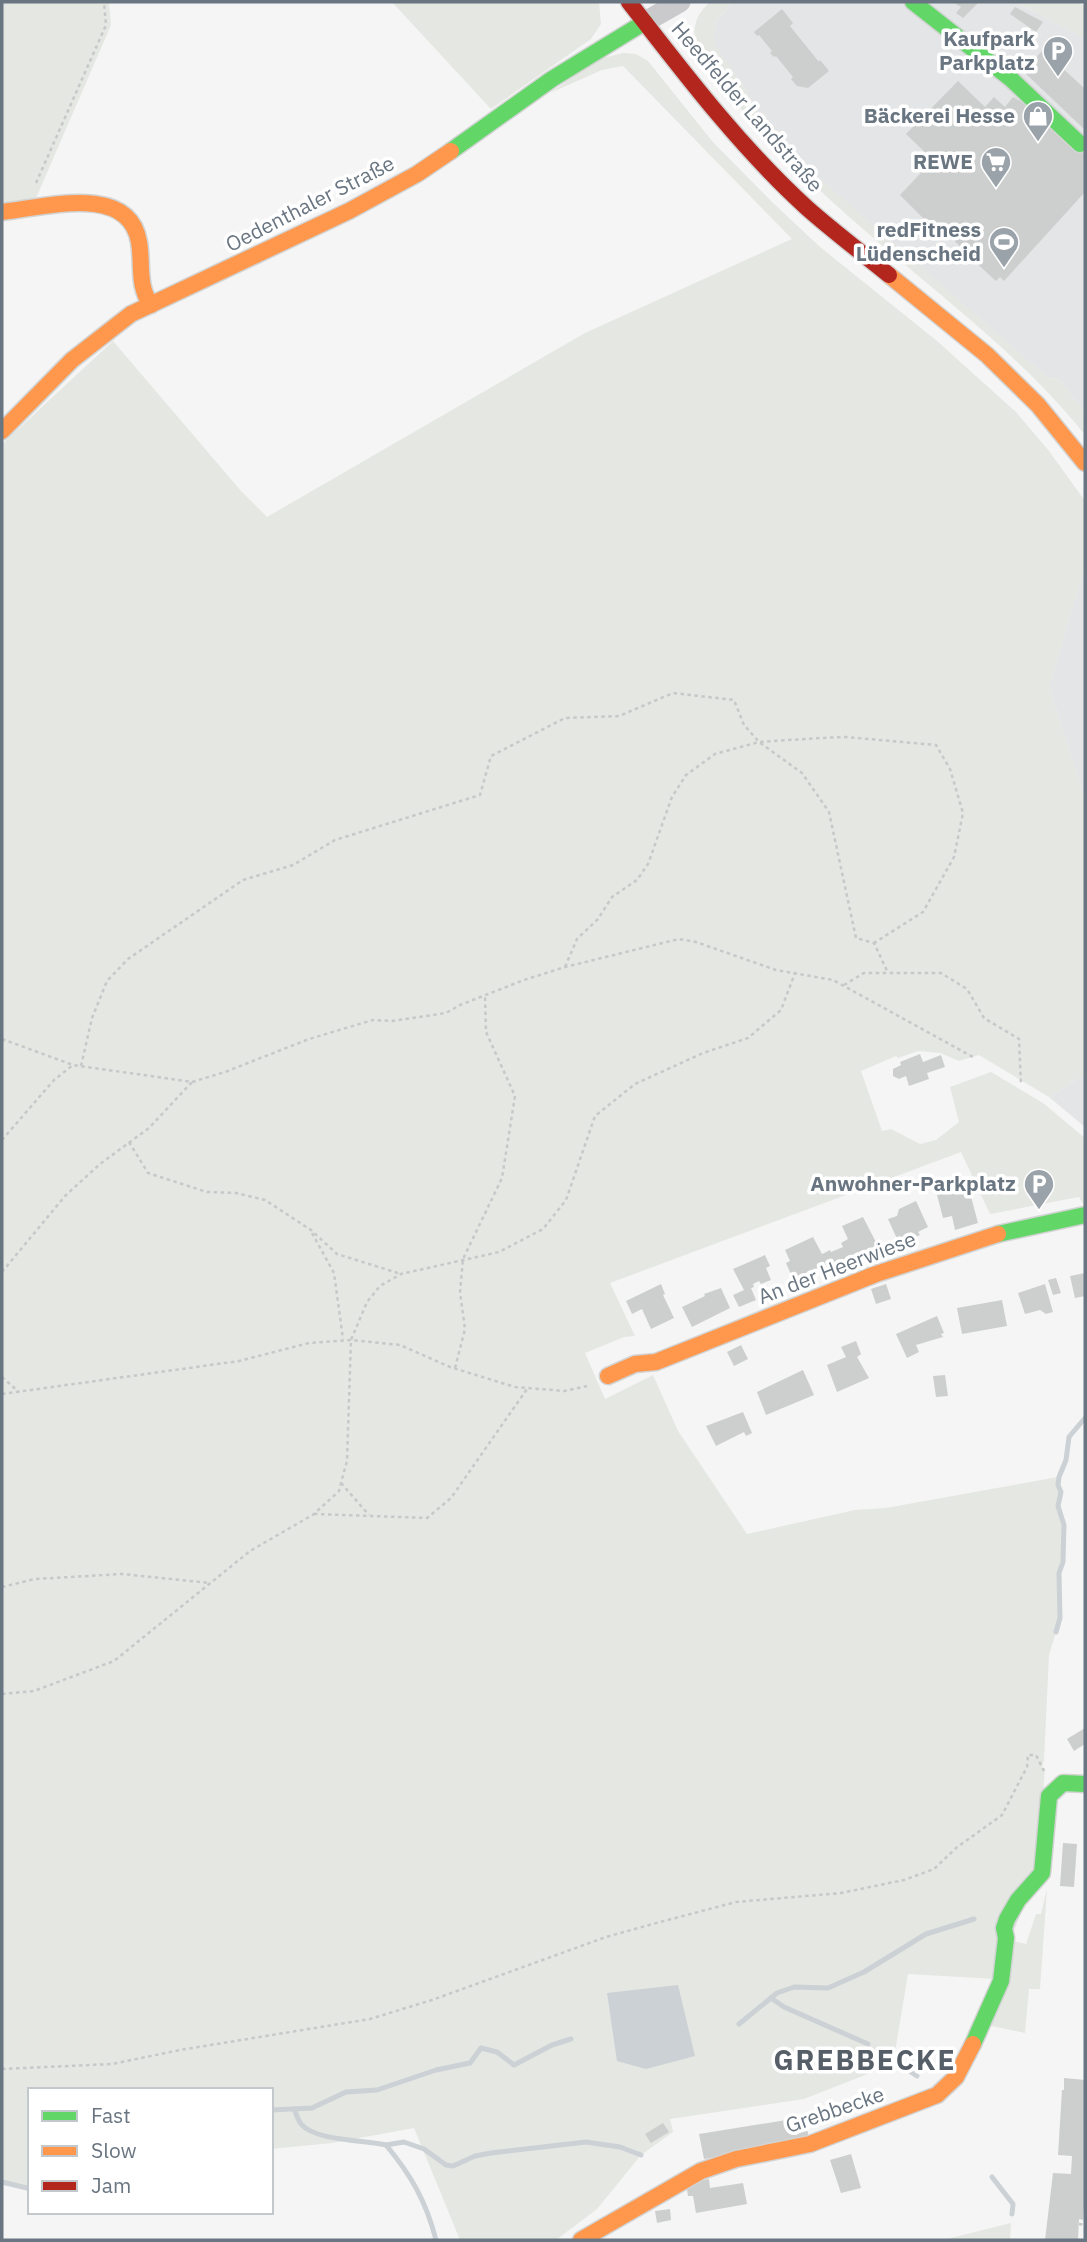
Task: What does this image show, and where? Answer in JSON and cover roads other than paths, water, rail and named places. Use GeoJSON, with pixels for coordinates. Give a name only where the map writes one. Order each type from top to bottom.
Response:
{"type":"FeatureCollection","features":[{"type":"Feature","properties":{"kind":"street","name":"Heedfelder Landstraße"},"geometry":{"type":"LineString","coordinates":[[629,2],[697,89],[806,207],[987,355],[1038,405],[1085,463]]}},
{"type":"Feature","properties":{"kind":"street"},"geometry":{"type":"LineString","coordinates":[[645,22],[680,2]]}},
{"type":"Feature","properties":{"kind":"street"},"geometry":{"type":"LineString","coordinates":[[913,2],[1011,79],[1080,144]]}},
{"type":"Feature","properties":{"kind":"street","name":"Oedenthaler Straße"},"geometry":{"type":"LineString","coordinates":[[2,431],[47,383],[80,353],[121,322],[150,305],[319,227],[414,176],[596,50],[645,22]]}},
{"type":"Feature","properties":{"kind":"street"},"geometry":{"type":"LineString","coordinates":[[2,212],[86,204],[111,205],[120,210],[131,219],[138,237],[143,290],[150,305]]}},
{"type":"Feature","properties":{"kind":"street","name":"An der Heerwiese"},"geometry":{"type":"LineString","coordinates":[[608,1376],[635,1364],[656,1362],[876,1274],[947,1250],[1001,1233],[1085,1215]]}},
{"type":"Feature","properties":{"kind":"street","name":"Grebbecke"},"geometry":{"type":"LineString","coordinates":[[581,2240],[701,2171],[736,2159],[810,2144],[925,2100],[946,2088],[965,2062],[1001,1981],[1006,1938],[1004,1928],[1007,1919],[1018,1900],[1042,1873],[1049,1796],[1063,1783],[1085,1784]]}},
{"type":"Feature","properties":{"kind":"waterway"},"geometry":{"type":"LineString","coordinates":[[1056,1632],[1060,1618],[1059,1573],[1063,1562],[1064,1525],[1058,1506],[1061,1492],[1059,1477],[1066,1460],[1069,1437],[1085,1418]]}},
{"type":"Feature","properties":{"kind":"waterway"},"geometry":{"type":"LineString","coordinates":[[739,2024],[777,1993],[794,1987],[828,1988],[864,1972],[926,1934],[974,1919]]}},
{"type":"Feature","properties":{"kind":"waterway"},"geometry":{"type":"LineString","coordinates":[[771,1998],[784,2007],[868,2044]]}},
{"type":"Feature","properties":{"kind":"waterway"},"geometry":{"type":"LineString","coordinates":[[273,2110],[312,2108],[346,2092],[377,2090],[436,2070],[470,2063],[481,2048],[497,2052],[514,2065],[552,2045],[571,2039]]}},
{"type":"Feature","properties":{"kind":"waterway"},"geometry":{"type":"LineString","coordinates":[[880,2052],[917,2076]]}},
{"type":"Feature","properties":{"kind":"waterway"},"geometry":{"type":"LineString","coordinates":[[294,2109],[301,2124],[317,2134],[386,2145],[417,2189],[436,2240]]}},
{"type":"Feature","properties":{"kind":"waterway"},"geometry":{"type":"LineString","coordinates":[[386,2145],[404,2142],[424,2149],[446,2165],[453,2166],[475,2156],[491,2153],[586,2142],[620,2147],[641,2155]]}},
{"type":"Feature","properties":{"kind":"waterway"},"geometry":{"type":"LineString","coordinates":[[992,2177],[1013,2204],[1012,2214]]}},
{"type":"Feature","properties":{"kind":"waterway"},"geometry":{"type":"LineString","coordinates":[[2,2182],[28,2188]]}},
{"type":"Feature","properties":{"kind":"place","name":"Kaufpark Parkplatz"},"geometry":{"type":"Point","coordinates":[1058,78]}},
{"type":"Feature","properties":{"kind":"place","name":"Bäckerei Hesse"},"geometry":{"type":"Point","coordinates":[1038,143]}},
{"type":"Feature","properties":{"kind":"place","name":"REWE"},"geometry":{"type":"Point","coordinates":[996,189]}},
{"type":"Feature","properties":{"kind":"place","name":"redFitness Lüdenscheid"},"geometry":{"type":"Point","coordinates":[1004,269]}},
{"type":"Feature","properties":{"kind":"place","name":"Anwohner-Parkplatz"},"geometry":{"type":"Point","coordinates":[1039,1211]}},
{"type":"Feature","properties":{"kind":"district","name":"GREBBECKE"},"geometry":{"type":"Point","coordinates":[865,2060]}}]}
